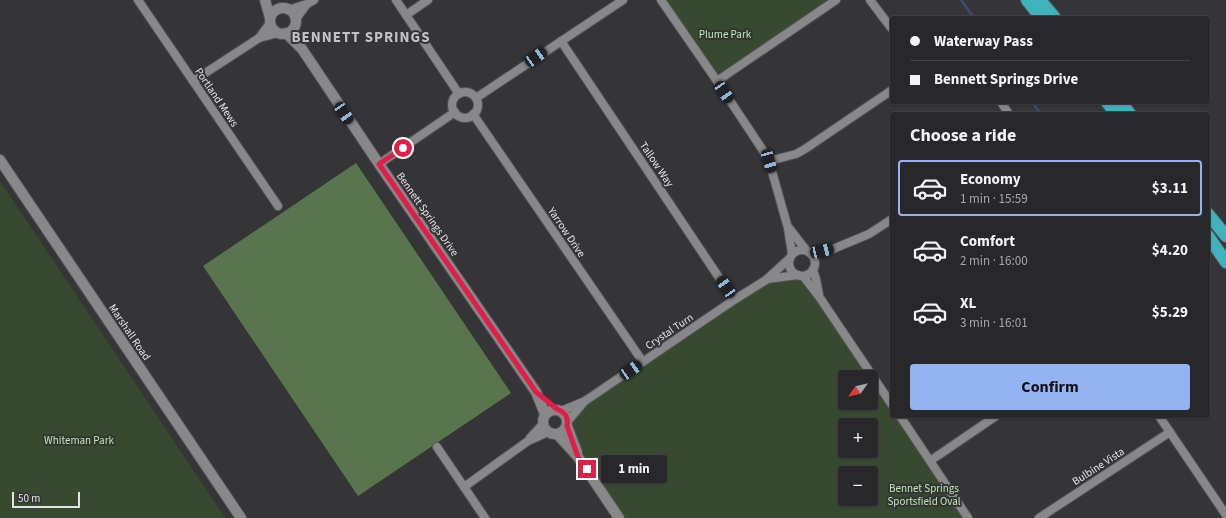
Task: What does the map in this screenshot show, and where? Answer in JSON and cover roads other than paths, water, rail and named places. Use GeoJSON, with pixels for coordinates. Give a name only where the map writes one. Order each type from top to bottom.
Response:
{"type":"FeatureCollection","features":[{"type":"Feature","properties":{"kind":"highway"},"geometry":{"type":"LineString","coordinates":[[1026,0],[1039,16]]}},
{"type":"Feature","properties":{"kind":"highway"},"geometry":{"type":"LineString","coordinates":[[1040,0],[1053,16]]}},
{"type":"Feature","properties":{"kind":"highway"},"geometry":{"type":"LineString","coordinates":[[1210,216],[1226,236]]}},
{"type":"Feature","properties":{"kind":"highway"},"geometry":{"type":"LineString","coordinates":[[1210,239],[1226,262]]}},
{"type":"Feature","properties":{"kind":"street","name":"Portland Mews"},"geometry":{"type":"LineString","coordinates":[[138,0],[278,206]]}},
{"type":"Feature","properties":{"kind":"street"},"geometry":{"type":"LineString","coordinates":[[265,0],[274,31],[288,29]]}},
{"type":"Feature","properties":{"kind":"street"},"geometry":{"type":"LineString","coordinates":[[270,0],[294,16],[288,29]]}},
{"type":"Feature","properties":{"kind":"street"},"geometry":{"type":"LineString","coordinates":[[396,0],[460,94]]}},
{"type":"Feature","properties":{"kind":"street"},"geometry":{"type":"LineString","coordinates":[[406,15],[428,0]]}},
{"type":"Feature","properties":{"kind":"street"},"geometry":{"type":"LineString","coordinates":[[476,98],[623,0]]}},
{"type":"Feature","properties":{"kind":"street"},"geometry":{"type":"LineString","coordinates":[[661,0],[717,81],[769,161],[788,228],[791,256],[790,266],[792,270],[800,275],[820,298],[890,402]]}},
{"type":"Feature","properties":{"kind":"street"},"geometry":{"type":"LineString","coordinates":[[717,81],[836,0]]}},
{"type":"Feature","properties":{"kind":"street"},"geometry":{"type":"LineString","coordinates":[[870,0],[890,26]]}},
{"type":"Feature","properties":{"kind":"street"},"geometry":{"type":"LineString","coordinates":[[193,81],[259,38],[288,29],[310,2]]}},
{"type":"Feature","properties":{"kind":"street"},"geometry":{"type":"LineString","coordinates":[[259,38],[276,10],[310,2]]}},
{"type":"Feature","properties":{"kind":"street","name":"Bennett Springs Drive"},"geometry":{"type":"LineString","coordinates":[[288,29],[536,392],[548,426],[578,457],[620,518]]}},
{"type":"Feature","properties":{"kind":"street","name":"Tallow Way"},"geometry":{"type":"LineString","coordinates":[[561,41],[734,300]]}},
{"type":"Feature","properties":{"kind":"street"},"geometry":{"type":"LineString","coordinates":[[769,161],[796,154],[805,149],[890,91]]}},
{"type":"Feature","properties":{"kind":"street"},"geometry":{"type":"LineString","coordinates":[[464,92],[473,95],[476,98],[478,107],[473,114],[466,118],[455,112],[453,104],[456,96],[460,94],[464,92]]}},
{"type":"Feature","properties":{"kind":"street"},"geometry":{"type":"LineString","coordinates":[[379,164],[455,112]]}},
{"type":"Feature","properties":{"kind":"street","name":"Yarrow Drive"},"geometry":{"type":"LineString","coordinates":[[473,114],[643,362]]}},
{"type":"Feature","properties":{"kind":"street","name":"Marshall Road"},"geometry":{"type":"LineString","coordinates":[[0,160],[241,518]]}},
{"type":"Feature","properties":{"kind":"street"},"geometry":{"type":"LineString","coordinates":[[766,280],[798,250],[808,251],[833,248],[869,234],[890,220]]}},
{"type":"Feature","properties":{"kind":"street"},"geometry":{"type":"LineString","coordinates":[[788,228],[815,261]]}},
{"type":"Feature","properties":{"kind":"street"},"geometry":{"type":"LineString","coordinates":[[820,298],[813,270],[815,261],[833,248]]}},
{"type":"Feature","properties":{"kind":"street"},"geometry":{"type":"LineString","coordinates":[[766,280],[810,273],[813,270]]}},
{"type":"Feature","properties":{"kind":"street","name":"Crystal Turn"},"geometry":{"type":"LineString","coordinates":[[559,410],[585,401],[766,280]]}},
{"type":"Feature","properties":{"kind":"street","name":"Bennett Springs Drive"},"geometry":{"type":"LineString","coordinates":[[536,392],[559,410]]}},
{"type":"Feature","properties":{"kind":"street","name":"Crystal Turn"},"geometry":{"type":"LineString","coordinates":[[567,424],[585,401]]}},
{"type":"Feature","properties":{"kind":"street"},"geometry":{"type":"LineString","coordinates":[[559,410],[567,417],[567,424],[562,432],[548,426],[548,411],[559,410]]}},
{"type":"Feature","properties":{"kind":"street"},"geometry":{"type":"LineString","coordinates":[[901,418],[968,518]]}},
{"type":"Feature","properties":{"kind":"street"},"geometry":{"type":"LineString","coordinates":[[930,461],[993,418]]}},
{"type":"Feature","properties":{"kind":"street"},"geometry":{"type":"LineString","coordinates":[[1160,418],[1226,515]]}},
{"type":"Feature","properties":{"kind":"street","name":"Bennett Springs Drive"},"geometry":{"type":"LineString","coordinates":[[567,424],[578,457]]}},
{"type":"Feature","properties":{"kind":"street"},"geometry":{"type":"LineString","coordinates":[[464,487],[548,426]]}},
{"type":"Feature","properties":{"kind":"street","name":"Bulbine Vista"},"geometry":{"type":"LineString","coordinates":[[1039,518],[1170,432]]}},
{"type":"Feature","properties":{"kind":"street"},"geometry":{"type":"LineString","coordinates":[[437,447],[485,518]]}},
{"type":"Feature","properties":{"kind":"waterway"},"geometry":{"type":"LineString","coordinates":[[961,0],[973,16]]}},
{"type":"Feature","properties":{"kind":"waterway"},"geometry":{"type":"LineString","coordinates":[[1034,104],[1040,112]]}},
{"type":"Feature","properties":{"kind":"district","name":"BENNETT SPRINGS"},"geometry":{"type":"Point","coordinates":[361,37]}},
{"type":"Feature","properties":{"kind":"park label","name":"Plume Park"},"geometry":{"type":"Point","coordinates":[725,34]}},
{"type":"Feature","properties":{"kind":"park label","name":"Whiteman Park"},"geometry":{"type":"Point","coordinates":[79,440]}},
{"type":"Feature","properties":{"kind":"park label","name":"Bennet Springs Sportsfield Oval"},"geometry":{"type":"Point","coordinates":[924,494]}}]}
